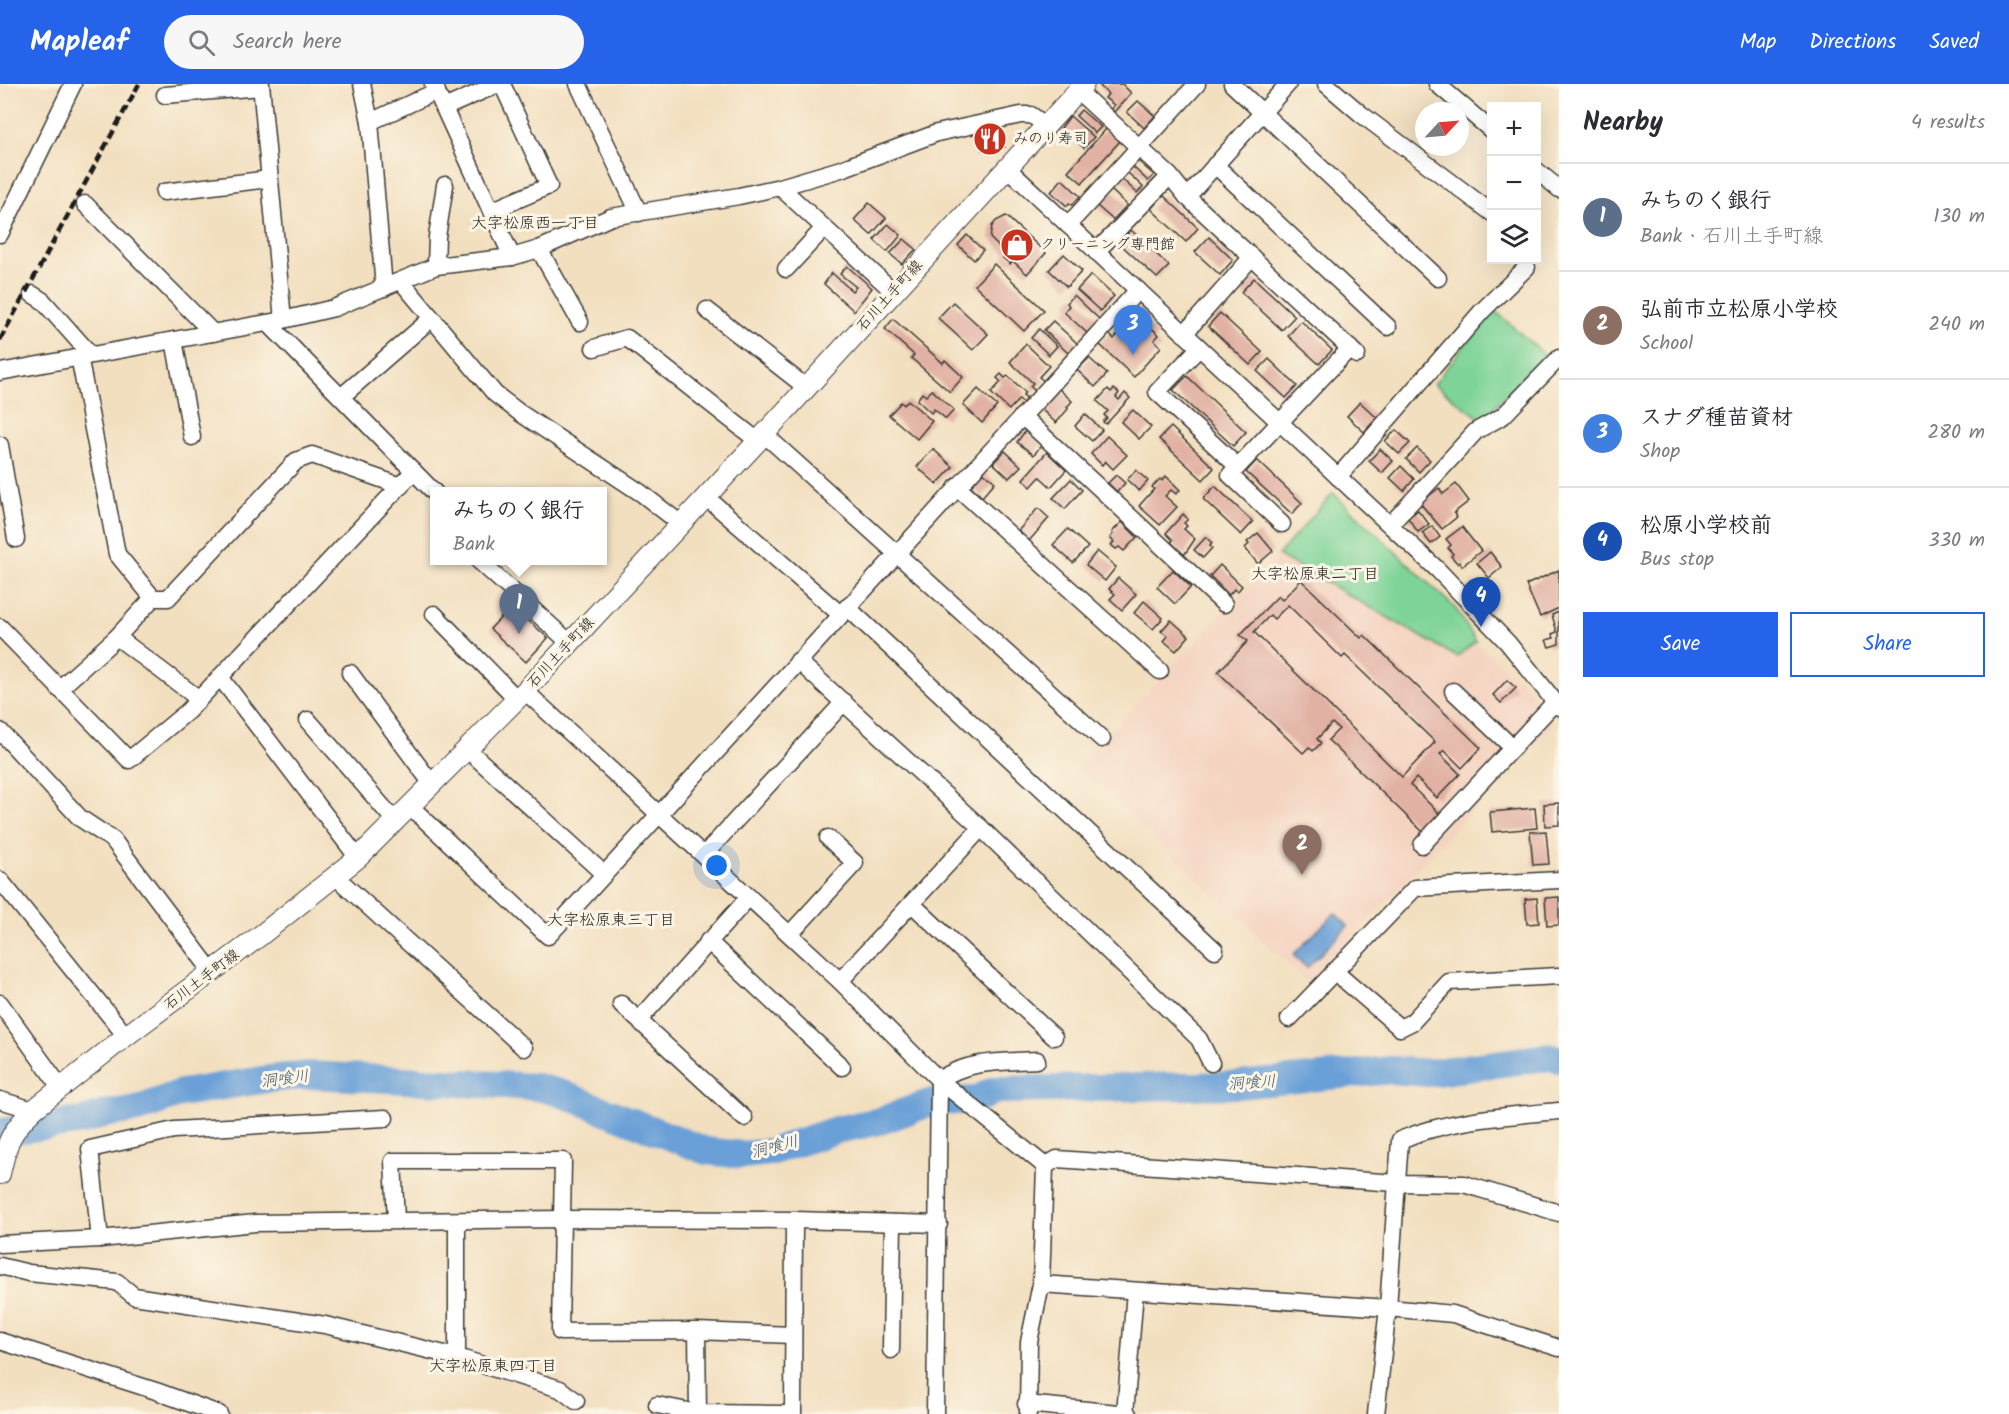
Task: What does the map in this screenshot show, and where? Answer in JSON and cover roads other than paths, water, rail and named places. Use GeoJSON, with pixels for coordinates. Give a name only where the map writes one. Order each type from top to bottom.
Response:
{"type":"FeatureCollection","features":[{"type":"Feature","properties":{"kind":"main road","name":"石川土手町線"},"geometry":{"type":"LineString","coordinates":[[0,1174],[8,1141],[27,1116],[126,1036],[213,973],[358,858],[521,695],[807,388],[1081,87]]}},
{"type":"Feature","properties":{"kind":"street"},"geometry":{"type":"LineString","coordinates":[[0,234],[73,84]]}},
{"type":"Feature","properties":{"kind":"street"},"geometry":{"type":"LineString","coordinates":[[362,84],[370,122],[384,288]]}},
{"type":"Feature","properties":{"kind":"street"},"geometry":{"type":"LineString","coordinates":[[444,108],[500,84],[549,186],[491,211]]}},
{"type":"Feature","properties":{"kind":"street"},"geometry":{"type":"LineString","coordinates":[[578,84],[639,213]]}},
{"type":"Feature","properties":{"kind":"street"},"geometry":{"type":"LineString","coordinates":[[1068,225],[1197,84]]}},
{"type":"Feature","properties":{"kind":"street"},"geometry":{"type":"LineString","coordinates":[[1232,84],[1438,278]]}},
{"type":"Feature","properties":{"kind":"street"},"geometry":{"type":"LineString","coordinates":[[1187,196],[1288,84]]}},
{"type":"Feature","properties":{"kind":"street"},"geometry":{"type":"LineString","coordinates":[[1326,84],[1361,114],[1487,210]]}},
{"type":"Feature","properties":{"kind":"street"},"geometry":{"type":"LineString","coordinates":[[1437,84],[1487,128]]}},
{"type":"Feature","properties":{"kind":"street"},"geometry":{"type":"LineString","coordinates":[[165,95],[261,86],[269,179],[276,321],[341,397],[430,489]]}},
{"type":"Feature","properties":{"kind":"street"},"geometry":{"type":"LineString","coordinates":[[1081,87],[1187,196],[1353,351],[1279,422],[1230,474],[1282,524]]}},
{"type":"Feature","properties":{"kind":"street"},"geometry":{"type":"LineString","coordinates":[[370,122],[435,88],[512,256]]}},
{"type":"Feature","properties":{"kind":"street"},"geometry":{"type":"LineString","coordinates":[[0,372],[276,321],[334,308],[436,266],[512,256],[539,249],[611,217],[780,187],[840,169],[937,133],[1021,115],[1031,115],[1047,126]]}},
{"type":"Feature","properties":{"kind":"street"},"geometry":{"type":"LineString","coordinates":[[1215,165],[1388,327]]}},
{"type":"Feature","properties":{"kind":"street"},"geometry":{"type":"LineString","coordinates":[[1007,168],[1477,609],[1508,643],[1557,705],[1513,748],[1422,845]]}},
{"type":"Feature","properties":{"kind":"street"},"geometry":{"type":"LineString","coordinates":[[1541,174],[1559,189]]}},
{"type":"Feature","properties":{"kind":"street"},"geometry":{"type":"LineString","coordinates":[[1096,252],[1170,176]]}},
{"type":"Feature","properties":{"kind":"street"},"geometry":{"type":"LineString","coordinates":[[164,192],[269,179]]}},
{"type":"Feature","properties":{"kind":"street"},"geometry":{"type":"LineString","coordinates":[[436,266],[437,237],[445,185]]}},
{"type":"Feature","properties":{"kind":"street"},"geometry":{"type":"LineString","coordinates":[[780,187],[894,292]]}},
{"type":"Feature","properties":{"kind":"street"},"geometry":{"type":"LineString","coordinates":[[85,204],[213,333]]}},
{"type":"Feature","properties":{"kind":"street"},"geometry":{"type":"LineString","coordinates":[[786,269],[824,228]]}},
{"type":"Feature","properties":{"kind":"street"},"geometry":{"type":"LineString","coordinates":[[539,249],[580,322]]}},
{"type":"Feature","properties":{"kind":"street"},"geometry":{"type":"LineString","coordinates":[[1184,334],[1252,257]]}},
{"type":"Feature","properties":{"kind":"street"},"geometry":{"type":"LineString","coordinates":[[1338,477],[1482,311],[1527,267]]}},
{"type":"Feature","properties":{"kind":"street"},"geometry":{"type":"LineString","coordinates":[[401,281],[495,394],[641,493],[681,524]]}},
{"type":"Feature","properties":{"kind":"street"},"geometry":{"type":"LineString","coordinates":[[410,806],[548,936],[1138,290]]}},
{"type":"Feature","properties":{"kind":"street"},"geometry":{"type":"LineString","coordinates":[[32,294],[43,301],[79,340],[84,355],[117,554],[153,598]]}},
{"type":"Feature","properties":{"kind":"street"},"geometry":{"type":"LineString","coordinates":[[707,310],[807,388]]}},
{"type":"Feature","properties":{"kind":"street"},"geometry":{"type":"LineString","coordinates":[[341,397],[432,318]]}},
{"type":"Feature","properties":{"kind":"street"},"geometry":{"type":"LineString","coordinates":[[594,348],[627,338],[761,437],[896,553],[1102,739]]}},
{"type":"Feature","properties":{"kind":"street"},"geometry":{"type":"LineString","coordinates":[[174,340],[192,437]]}},
{"type":"Feature","properties":{"kind":"street"},"geometry":{"type":"LineString","coordinates":[[1199,348],[1157,392],[1237,466]]}},
{"type":"Feature","properties":{"kind":"street"},"geometry":{"type":"LineString","coordinates":[[1390,525],[1476,431],[1503,416],[1559,358]]}},
{"type":"Feature","properties":{"kind":"street"},"geometry":{"type":"LineString","coordinates":[[1022,416],[1224,604]]}},
{"type":"Feature","properties":{"kind":"street"},"geometry":{"type":"LineString","coordinates":[[0,445],[4,490],[16,539]]}},
{"type":"Feature","properties":{"kind":"street"},"geometry":{"type":"LineString","coordinates":[[59,688],[117,637],[153,598],[168,598],[296,460],[312,455],[401,486]]}},
{"type":"Feature","properties":{"kind":"street"},"geometry":{"type":"LineString","coordinates":[[0,627],[129,760],[188,711],[413,472]]}},
{"type":"Feature","properties":{"kind":"street"},"geometry":{"type":"LineString","coordinates":[[957,487],[1160,671]]}},
{"type":"Feature","properties":{"kind":"street"},"geometry":{"type":"LineString","coordinates":[[706,497],[844,611],[1215,950]]}},
{"type":"Feature","properties":{"kind":"street"},"geometry":{"type":"LineString","coordinates":[[482,565],[570,643]]}},
{"type":"Feature","properties":{"kind":"street"},"geometry":{"type":"LineString","coordinates":[[434,614],[521,695],[659,814],[790,934],[939,1080],[1045,1166]]}},
{"type":"Feature","properties":{"kind":"street"},"geometry":{"type":"LineString","coordinates":[[117,637],[199,699]]}},
{"type":"Feature","properties":{"kind":"street"},"geometry":{"type":"LineString","coordinates":[[798,661],[981,828],[1199,1039],[1211,1063]]}},
{"type":"Feature","properties":{"kind":"street"},"geometry":{"type":"LineString","coordinates":[[350,673],[432,784]]}},
{"type":"Feature","properties":{"kind":"street"},"geometry":{"type":"LineString","coordinates":[[220,677],[358,858]]}},
{"type":"Feature","properties":{"kind":"street"},"geometry":{"type":"LineString","coordinates":[[1453,691],[1513,748]]}},
{"type":"Feature","properties":{"kind":"street"},"geometry":{"type":"LineString","coordinates":[[704,855],[843,702]]}},
{"type":"Feature","properties":{"kind":"street"},"geometry":{"type":"LineString","coordinates":[[308,720],[394,821]]}},
{"type":"Feature","properties":{"kind":"street"},"geometry":{"type":"LineString","coordinates":[[0,730],[80,818],[113,840],[213,973]]}},
{"type":"Feature","properties":{"kind":"street"},"geometry":{"type":"LineString","coordinates":[[467,749],[604,874]]}},
{"type":"Feature","properties":{"kind":"street"},"geometry":{"type":"LineString","coordinates":[[840,981],[981,828]]}},
{"type":"Feature","properties":{"kind":"street"},"geometry":{"type":"LineString","coordinates":[[790,934],[855,863],[828,838]]}},
{"type":"Feature","properties":{"kind":"street"},"geometry":{"type":"LineString","coordinates":[[336,876],[524,1048]]}},
{"type":"Feature","properties":{"kind":"street"},"geometry":{"type":"LineString","coordinates":[[0,880],[126,1036]]}},
{"type":"Feature","properties":{"kind":"street"},"geometry":{"type":"LineString","coordinates":[[1289,1019],[1415,888],[1559,880]]}},
{"type":"Feature","properties":{"kind":"street"},"geometry":{"type":"LineString","coordinates":[[639,1020],[749,897]]}},
{"type":"Feature","properties":{"kind":"street"},"geometry":{"type":"LineString","coordinates":[[912,904],[1054,1037]]}},
{"type":"Feature","properties":{"kind":"street"},"geometry":{"type":"LineString","coordinates":[[708,941],[842,1067]]}},
{"type":"Feature","properties":{"kind":"street"},"geometry":{"type":"LineString","coordinates":[[1334,971],[1400,1028],[1412,1022],[1449,982],[1559,976]]}},
{"type":"Feature","properties":{"kind":"street"},"geometry":{"type":"LineString","coordinates":[[0,1003],[61,1088]]}},
{"type":"Feature","properties":{"kind":"street"},"geometry":{"type":"LineString","coordinates":[[621,1004],[744,1118]]}},
{"type":"Feature","properties":{"kind":"street"},"geometry":{"type":"LineString","coordinates":[[939,1080],[952,1071],[976,1064],[1037,1060]]}},
{"type":"Feature","properties":{"kind":"street"},"geometry":{"type":"LineString","coordinates":[[935,1414],[939,1080]]}},
{"type":"Feature","properties":{"kind":"street"},"geometry":{"type":"LineString","coordinates":[[0,1100],[27,1116]]}},
{"type":"Feature","properties":{"kind":"street"},"geometry":{"type":"LineString","coordinates":[[1376,1414],[1388,1308],[1400,1140],[1424,1130],[1502,1116],[1559,1111]]}},
{"type":"Feature","properties":{"kind":"street"},"geometry":{"type":"LineString","coordinates":[[100,1239],[90,1149],[174,1130],[385,1118]]}},
{"type":"Feature","properties":{"kind":"street"},"geometry":{"type":"LineString","coordinates":[[1045,1166],[1057,1159],[1396,1184],[1464,1184],[1559,1213]]}},
{"type":"Feature","properties":{"kind":"street"},"geometry":{"type":"LineString","coordinates":[[396,1220],[393,1161],[563,1161],[560,1332],[697,1331],[792,1335]]}},
{"type":"Feature","properties":{"kind":"street"},"geometry":{"type":"LineString","coordinates":[[1045,1166],[1041,1284],[1029,1342],[1027,1409],[1126,1414],[1135,1292]]}},
{"type":"Feature","properties":{"kind":"street"},"geometry":{"type":"LineString","coordinates":[[0,1244],[100,1239],[255,1223],[562,1219],[939,1224]]}},
{"type":"Feature","properties":{"kind":"street"},"geometry":{"type":"LineString","coordinates":[[457,1221],[458,1357]]}},
{"type":"Feature","properties":{"kind":"street"},"geometry":{"type":"LineString","coordinates":[[793,1414],[794,1221]]}},
{"type":"Feature","properties":{"kind":"street"},"geometry":{"type":"LineString","coordinates":[[891,1350],[893,1223]]}},
{"type":"Feature","properties":{"kind":"street"},"geometry":{"type":"LineString","coordinates":[[0,1266],[29,1274],[117,1282],[134,1296],[325,1325],[458,1357],[560,1389],[576,1401]]}},
{"type":"Feature","properties":{"kind":"street"},"geometry":{"type":"LineString","coordinates":[[1041,1284],[1453,1314],[1559,1348]]}},
{"type":"Feature","properties":{"kind":"street"},"geometry":{"type":"LineString","coordinates":[[697,1331],[698,1413]]}},
{"type":"Feature","properties":{"kind":"street"},"geometry":{"type":"LineString","coordinates":[[0,1341],[156,1391],[219,1414]]}},
{"type":"Feature","properties":{"kind":"street"},"geometry":{"type":"LineString","coordinates":[[657,1405],[698,1413],[785,1414]]}},
{"type":"Feature","properties":{"kind":"water"},"geometry":{"type":"Polygon","coordinates":[[[1335,913],[1348,926],[1307,968],[1293,955],[1335,913]]]}},
{"type":"Feature","properties":{"kind":"waterway","name":"洞喰川"},"geometry":{"type":"LineString","coordinates":[[0,1132],[83,1121],[104,1114],[138,1109],[181,1093],[268,1079],[310,1075],[537,1087],[560,1093],[706,1151],[743,1155],[770,1152],[836,1130],[880,1121],[932,1102],[976,1100],[995,1090],[1238,1085],[1392,1070],[1428,1073],[1547,1057],[1559,1059]]}},
{"type":"Feature","properties":{"kind":"railway"},"geometry":{"type":"LineString","coordinates":[[0,340],[139,84]]}},
{"type":"Feature","properties":{"kind":"place","name":"みのり寿司"},"geometry":{"type":"Point","coordinates":[990,139]}},
{"type":"Feature","properties":{"kind":"place","name":"クリーニング専門館"},"geometry":{"type":"Point","coordinates":[1017,245]}},
{"type":"Feature","properties":{"kind":"place","name":"スナダ種苗資材"},"geometry":{"type":"Point","coordinates":[1133,355]}},
{"type":"Feature","properties":{"kind":"place","name":"松原小学校前"},"geometry":{"type":"Point","coordinates":[1481,627]}},
{"type":"Feature","properties":{"kind":"place","name":"みちのく銀行"},"geometry":{"type":"Point","coordinates":[519,634]}},
{"type":"Feature","properties":{"kind":"place","name":"弘前市立松原小学校"},"geometry":{"type":"Point","coordinates":[1302,875]}},
{"type":"Feature","properties":{"kind":"district","name":"大字松原西一丁目"},"geometry":{"type":"Point","coordinates":[535,223]}},
{"type":"Feature","properties":{"kind":"district","name":"大字松原東二丁目"},"geometry":{"type":"Point","coordinates":[1315,574]}},
{"type":"Feature","properties":{"kind":"district","name":"大字松原東三丁目"},"geometry":{"type":"Point","coordinates":[611,920]}},
{"type":"Feature","properties":{"kind":"district","name":"大字松原東四丁目"},"geometry":{"type":"Point","coordinates":[493,1366]}}]}
